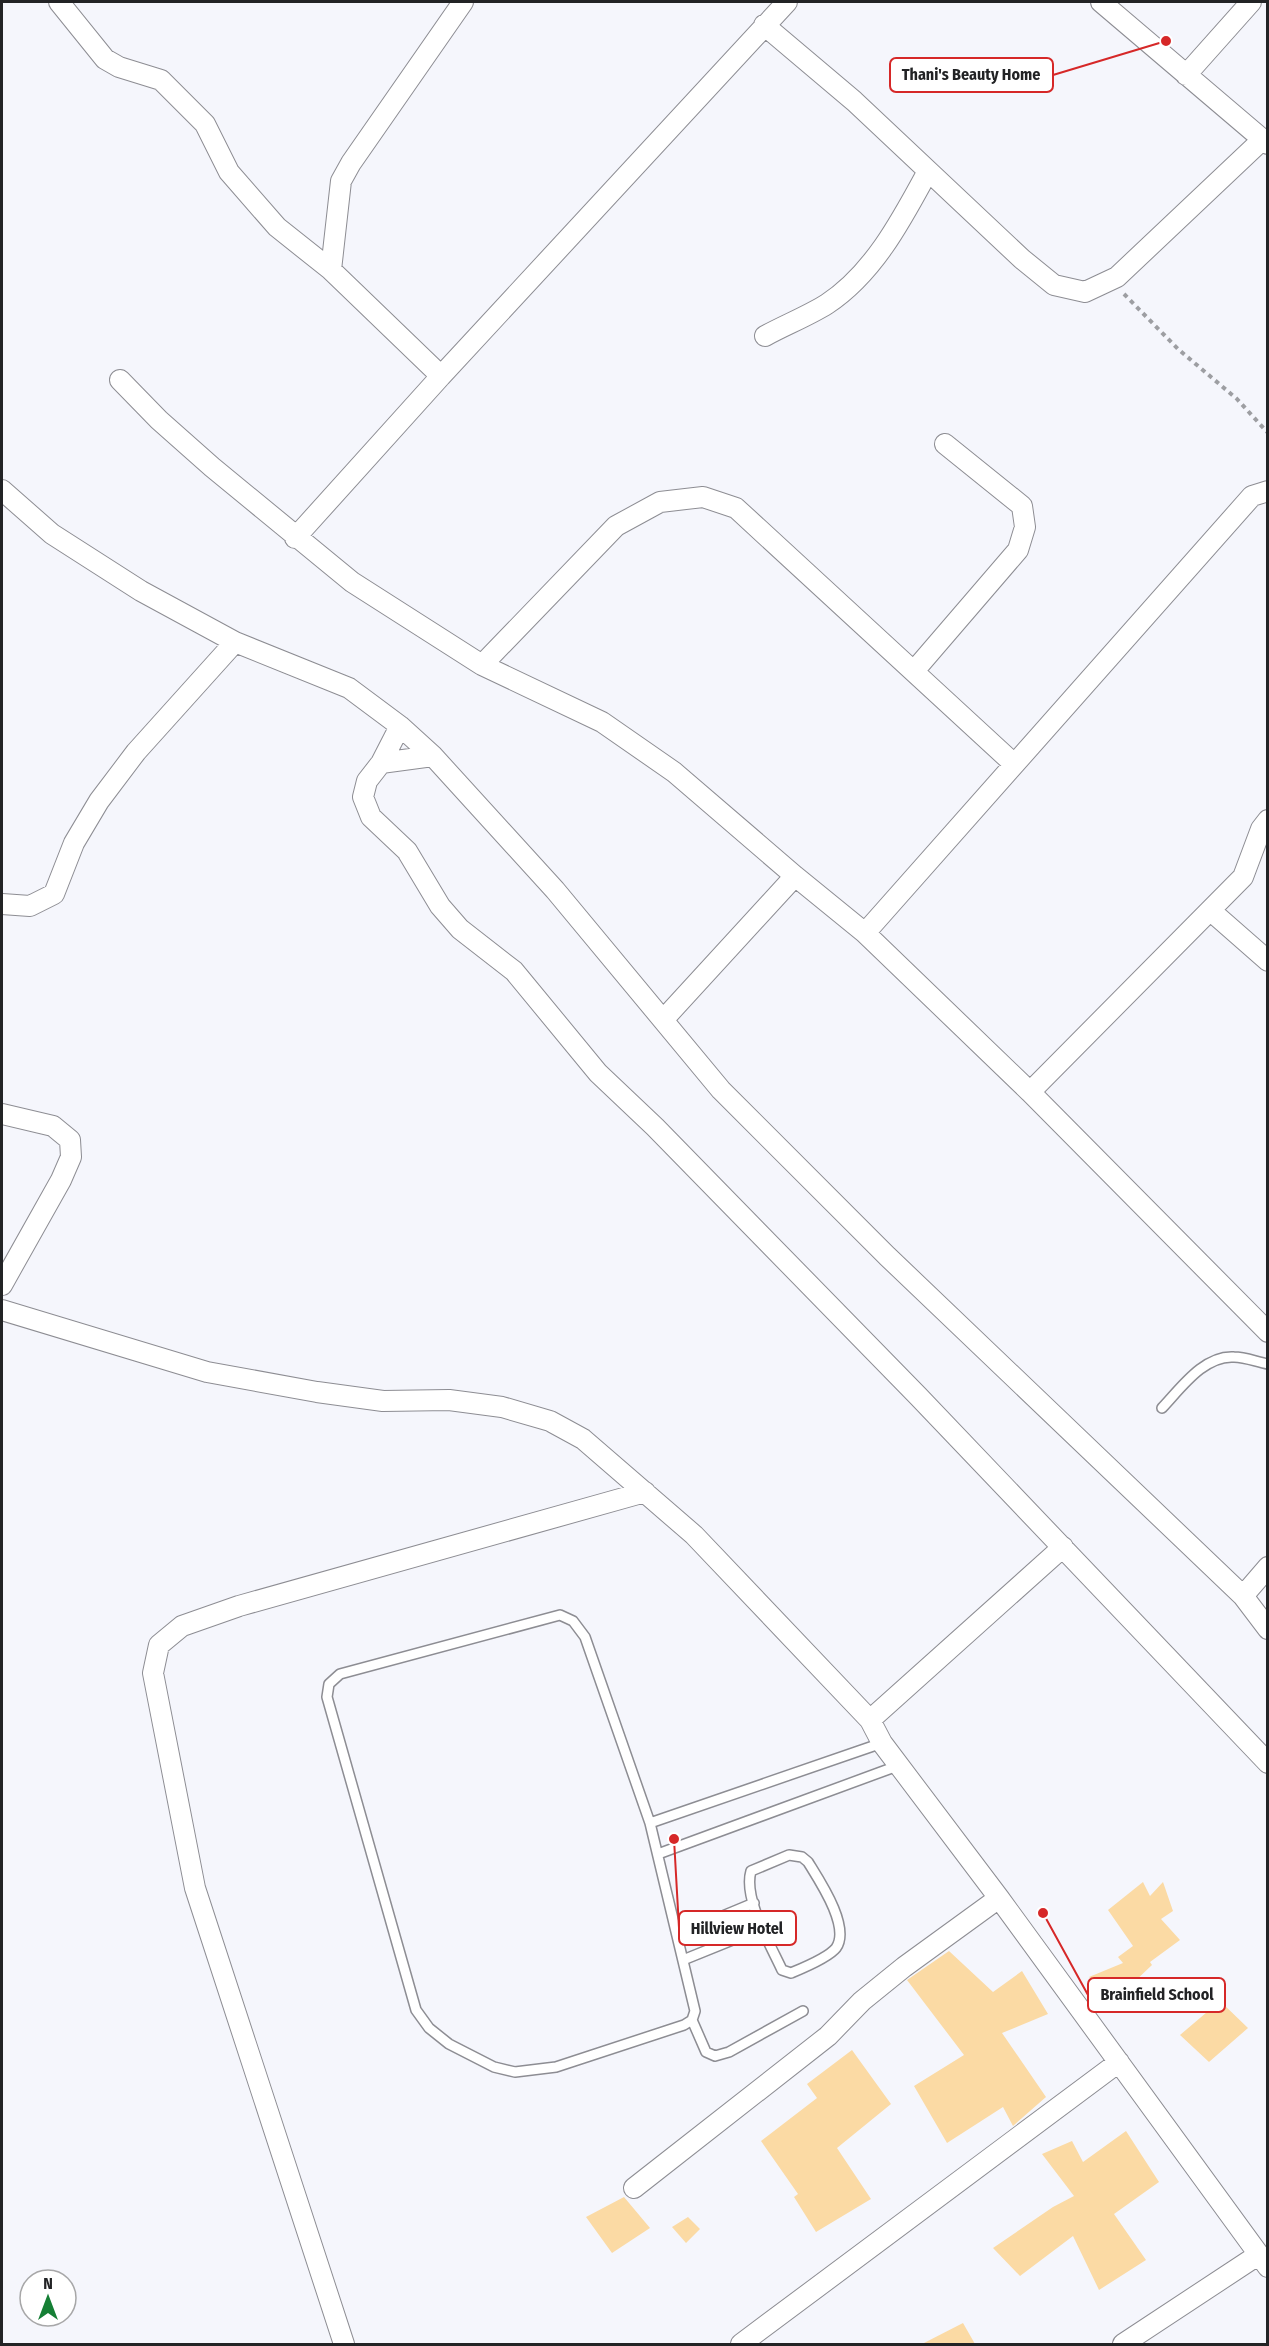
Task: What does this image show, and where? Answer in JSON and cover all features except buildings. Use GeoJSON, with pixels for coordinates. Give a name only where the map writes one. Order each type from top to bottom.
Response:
{"type":"FeatureCollection","features":[{"type":"Feature","properties":{"kind":"street"},"geometry":{"type":"LineString","coordinates":[[58,2],[105,59],[119,67],[161,80],[205,124],[229,172],[277,227],[331,270],[441,376]]}},
{"type":"Feature","properties":{"kind":"street"},"geometry":{"type":"LineString","coordinates":[[331,270],[341,181],[351,163],[463,2]]}},
{"type":"Feature","properties":{"kind":"street"},"geometry":{"type":"LineString","coordinates":[[295,538],[441,376],[787,2]]}},
{"type":"Feature","properties":{"kind":"street"},"geometry":{"type":"LineString","coordinates":[[764,25],[854,100],[1022,259],[1054,285],[1085,292],[1117,277],[1265,142],[1101,2]]}},
{"type":"Feature","properties":{"kind":"street"},"geometry":{"type":"LineString","coordinates":[[1186,75],[1251,2]]}},
{"type":"Feature","properties":{"kind":"street"},"geometry":{"type":"LineString","coordinates":[[765,336],[828,304],[860,276],[900,224],[928,171]]}},
{"type":"Feature","properties":{"kind":"street"},"geometry":{"type":"LineString","coordinates":[[120,380],[159,420],[295,538],[352,582],[482,665],[602,722],[674,772],[865,933],[1030,1092],[1268,1332]]}},
{"type":"Feature","properties":{"kind":"street"},"geometry":{"type":"LineString","coordinates":[[914,671],[1018,550],[1025,527],[1022,506],[945,444]]}},
{"type":"Feature","properties":{"kind":"street"},"geometry":{"type":"LineString","coordinates":[[2,490],[62,540],[141,591],[235,642],[349,688],[400,726],[433,756],[555,890],[721,1090],[887,1256],[1243,1596],[1268,1629]]}},
{"type":"Feature","properties":{"kind":"street"},"geometry":{"type":"LineString","coordinates":[[865,933],[1251,496],[1268,491]]}},
{"type":"Feature","properties":{"kind":"street"},"geometry":{"type":"LineString","coordinates":[[482,665],[616,526],[660,502],[703,497],[735,508],[1014,764]]}},
{"type":"Feature","properties":{"kind":"street"},"geometry":{"type":"LineString","coordinates":[[2,904],[30,906],[54,894],[74,843],[99,801],[136,752],[235,642]]}},
{"type":"Feature","properties":{"kind":"street"},"geometry":{"type":"LineString","coordinates":[[400,726],[381,763],[367,782],[363,797],[371,817],[407,851],[440,906],[460,929],[514,971],[598,1073],[655,1127],[918,1396],[1268,1763]]}},
{"type":"Feature","properties":{"kind":"street"},"geometry":{"type":"LineString","coordinates":[[381,763],[433,756]]}},
{"type":"Feature","properties":{"kind":"street"},"geometry":{"type":"LineString","coordinates":[[1030,1092],[1243,877],[1261,829],[1268,820]]}},
{"type":"Feature","properties":{"kind":"street"},"geometry":{"type":"LineString","coordinates":[[663,1020],[795,876]]}},
{"type":"Feature","properties":{"kind":"street"},"geometry":{"type":"LineString","coordinates":[[1211,911],[1268,961]]}},
{"type":"Feature","properties":{"kind":"street"},"geometry":{"type":"LineString","coordinates":[[2,1114],[53,1126],[70,1140],[71,1157],[61,1180],[2,1284]]}},
{"type":"Feature","properties":{"kind":"street"},"geometry":{"type":"LineString","coordinates":[[2,1310],[207,1372],[317,1392],[384,1401],[449,1401],[501,1407],[550,1421],[583,1439],[694,1535],[870,1720],[882,1743],[901,1765],[999,1898],[1263,2261],[1123,2344]]}},
{"type":"Feature","properties":{"kind":"street"},"geometry":{"type":"LineString","coordinates":[[345,2344],[195,1888],[153,1673],[159,1645],[182,1626],[239,1606],[645,1492]]}},
{"type":"Feature","properties":{"kind":"street"},"geometry":{"type":"LineString","coordinates":[[870,1720],[1063,1547]]}},
{"type":"Feature","properties":{"kind":"street"},"geometry":{"type":"LineString","coordinates":[[1243,1596],[1268,1567]]}},
{"type":"Feature","properties":{"kind":"street"},"geometry":{"type":"LineString","coordinates":[[634,2188],[828,2036],[862,2001],[904,1967],[999,1898]]}},
{"type":"Feature","properties":{"kind":"street"},"geometry":{"type":"LineString","coordinates":[[741,2344],[1119,2062]]}},
{"type":"Feature","properties":{"kind":"lane"},"geometry":{"type":"LineString","coordinates":[[1162,1408],[1198,1371],[1213,1360],[1233,1356],[1268,1364]]}},
{"type":"Feature","properties":{"kind":"lane"},"geometry":{"type":"LineString","coordinates":[[560,1615],[568,1618],[585,1637],[650,1823],[694,2003],[695,2011],[692,2020],[684,2025],[556,2067],[515,2072],[494,2067],[449,2044],[429,2028],[416,2010],[327,1697],[329,1684],[340,1674],[360,1667],[525,1623],[560,1615]]}},
{"type":"Feature","properties":{"kind":"lane"},"geometry":{"type":"LineString","coordinates":[[650,1823],[882,1743]]}},
{"type":"Feature","properties":{"kind":"lane"},"geometry":{"type":"LineString","coordinates":[[658,1854],[901,1765]]}},
{"type":"Feature","properties":{"kind":"lane"},"geometry":{"type":"LineString","coordinates":[[789,1855],[802,1857],[808,1862],[835,1911],[840,1938],[836,1948],[807,1967],[791,1973],[782,1970],[762,1928],[748,1881],[751,1871],[760,1865],[789,1855]]}},
{"type":"Feature","properties":{"kind":"lane"},"geometry":{"type":"LineString","coordinates":[[677,1935],[754,1903]]}},
{"type":"Feature","properties":{"kind":"lane"},"geometry":{"type":"LineString","coordinates":[[683,1959],[762,1928]]}},
{"type":"Feature","properties":{"kind":"lane"},"geometry":{"type":"LineString","coordinates":[[692,2020],[706,2052],[715,2056],[729,2052],[803,2011]]}},
{"type":"Feature","properties":{"kind":"path"},"geometry":{"type":"LineString","coordinates":[[1117,277],[1124,296],[1178,349],[1237,399],[1268,433]]}},
{"type":"Feature","properties":{"kind":"place","name":"Thani's Beauty Home"},"geometry":{"type":"Point","coordinates":[1166,41]}},
{"type":"Feature","properties":{"kind":"place","name":"Hillview Hotel"},"geometry":{"type":"Point","coordinates":[674,1839]}},
{"type":"Feature","properties":{"kind":"place","name":"Brainfield School"},"geometry":{"type":"Point","coordinates":[1043,1913]}}]}
